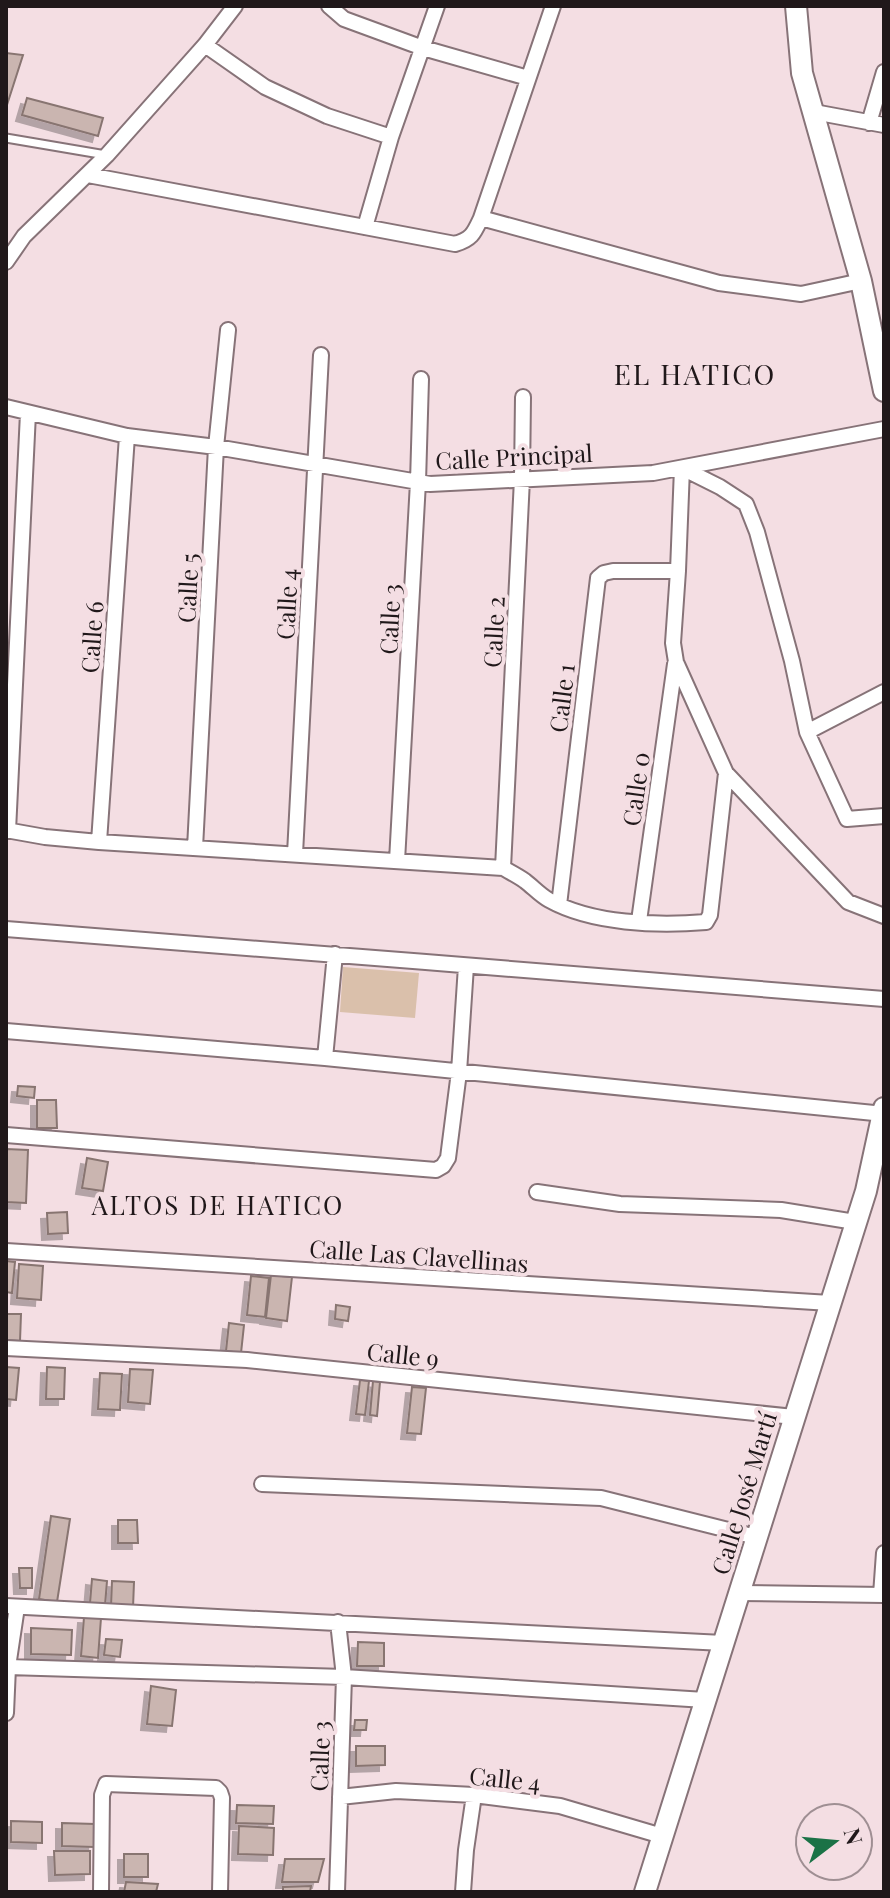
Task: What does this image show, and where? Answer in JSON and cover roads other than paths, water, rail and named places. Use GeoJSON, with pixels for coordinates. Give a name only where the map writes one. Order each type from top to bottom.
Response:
{"type":"FeatureCollection","features":[{"type":"Feature","properties":{"kind":"main road"},"geometry":{"type":"LineString","coordinates":[[796,6],[802,73],[861,281],[884,391]]}},
{"type":"Feature","properties":{"kind":"main road","name":"Calle José Martí"},"geometry":{"type":"LineString","coordinates":[[645,1892],[855,1222],[875,1190],[884,1112]]}},
{"type":"Feature","properties":{"kind":"street"},"geometry":{"type":"LineString","coordinates":[[6,262],[24,236],[107,155],[205,45],[235,6]]}},
{"type":"Feature","properties":{"kind":"street"},"geometry":{"type":"LineString","coordinates":[[329,6],[344,19],[423,48],[528,78]]}},
{"type":"Feature","properties":{"kind":"street"},"geometry":{"type":"LineString","coordinates":[[365,227],[391,137],[437,6]]}},
{"type":"Feature","properties":{"kind":"street"},"geometry":{"type":"LineString","coordinates":[[88,175],[455,244],[465,241],[472,236],[481,218],[553,6]]}},
{"type":"Feature","properties":{"kind":"street"},"geometry":{"type":"LineString","coordinates":[[205,45],[265,87],[327,116],[391,137]]}},
{"type":"Feature","properties":{"kind":"street"},"geometry":{"type":"LineString","coordinates":[[814,112],[877,124],[884,72]]}},
{"type":"Feature","properties":{"kind":"street"},"geometry":{"type":"LineString","coordinates":[[481,218],[719,283],[801,294],[861,281]]}},
{"type":"Feature","properties":{"kind":"street"},"geometry":{"type":"LineString","coordinates":[[6,233],[24,236]]}},
{"type":"Feature","properties":{"kind":"street","name":"Calle 5"},"geometry":{"type":"LineString","coordinates":[[195,848],[216,447],[228,330]]}},
{"type":"Feature","properties":{"kind":"street","name":"Calle 4"},"geometry":{"type":"LineString","coordinates":[[295,854],[321,355]]}},
{"type":"Feature","properties":{"kind":"street","name":"Calle 3"},"geometry":{"type":"LineString","coordinates":[[397,861],[421,379]]}},
{"type":"Feature","properties":{"kind":"street","name":"Calle 2"},"geometry":{"type":"LineString","coordinates":[[503,868],[522,479],[523,397]]}},
{"type":"Feature","properties":{"kind":"street","name":"Calle Principal"},"geometry":{"type":"LineString","coordinates":[[6,407],[127,436],[216,447],[430,484],[653,473],[884,429]]}},
{"type":"Feature","properties":{"kind":"street"},"geometry":{"type":"LineString","coordinates":[[28,413],[7,830],[99,842],[503,868],[544,898],[569,911],[603,920],[706,922],[710,915],[726,773]]}},
{"type":"Feature","properties":{"kind":"street","name":"Calle 6"},"geometry":{"type":"LineString","coordinates":[[99,842],[127,436]]}},
{"type":"Feature","properties":{"kind":"street"},"geometry":{"type":"LineString","coordinates":[[884,816],[847,819],[807,732],[792,661],[757,532],[746,504],[682,468],[673,643],[676,662],[726,773],[848,902],[884,916]]}},
{"type":"Feature","properties":{"kind":"street","name":"Calle 1"},"geometry":{"type":"LineString","coordinates":[[559,905],[598,578],[613,571],[678,571]]}},
{"type":"Feature","properties":{"kind":"street","name":"Calle 0"},"geometry":{"type":"LineString","coordinates":[[639,921],[676,662]]}},
{"type":"Feature","properties":{"kind":"street"},"geometry":{"type":"LineString","coordinates":[[807,732],[884,692]]}},
{"type":"Feature","properties":{"kind":"street"},"geometry":{"type":"LineString","coordinates":[[6,929],[884,999]]}},
{"type":"Feature","properties":{"kind":"street"},"geometry":{"type":"LineString","coordinates":[[325,1058],[335,954]]}},
{"type":"Feature","properties":{"kind":"street"},"geometry":{"type":"LineString","coordinates":[[6,1135],[436,1170],[448,1158],[459,1072],[466,966]]}},
{"type":"Feature","properties":{"kind":"street"},"geometry":{"type":"LineString","coordinates":[[6,1031],[325,1058],[884,1112]]}},
{"type":"Feature","properties":{"kind":"street"},"geometry":{"type":"LineString","coordinates":[[537,1192],[620,1204],[781,1210],[855,1222]]}},
{"type":"Feature","properties":{"kind":"street","name":"Calle Las Clavellinas"},"geometry":{"type":"LineString","coordinates":[[6,1251],[830,1303]]}},
{"type":"Feature","properties":{"kind":"street","name":"Calle 9"},"geometry":{"type":"LineString","coordinates":[[6,1348],[247,1360],[794,1417]]}},
{"type":"Feature","properties":{"kind":"street"},"geometry":{"type":"LineString","coordinates":[[262,1484],[601,1498],[756,1537]]}},
{"type":"Feature","properties":{"kind":"street"},"geometry":{"type":"LineString","coordinates":[[739,1593],[882,1595],[884,1553]]}},
{"type":"Feature","properties":{"kind":"street"},"geometry":{"type":"LineString","coordinates":[[6,1713],[11,1606],[723,1643]]}},
{"type":"Feature","properties":{"kind":"street","name":"Calle 3"},"geometry":{"type":"LineString","coordinates":[[337,1892],[344,1677],[338,1622]]}},
{"type":"Feature","properties":{"kind":"street"},"geometry":{"type":"LineString","coordinates":[[8,1667],[344,1677],[705,1700]]}},
{"type":"Feature","properties":{"kind":"street"},"geometry":{"type":"LineString","coordinates":[[101,1892],[102,1795],[106,1784],[216,1788],[222,1798],[220,1892]]}},
{"type":"Feature","properties":{"kind":"street","name":"Calle 4"},"geometry":{"type":"LineString","coordinates":[[340,1797],[396,1791],[474,1795],[560,1806],[662,1836]]}},
{"type":"Feature","properties":{"kind":"street"},"geometry":{"type":"LineString","coordinates":[[463,1892],[474,1795]]}},
{"type":"Feature","properties":{"kind":"lane"},"geometry":{"type":"LineString","coordinates":[[6,138],[107,155]]}},
{"type":"Feature","properties":{"kind":"district","name":"EL HATICO"},"geometry":{"type":"Point","coordinates":[695,373]}},
{"type":"Feature","properties":{"kind":"district","name":"ALTOS DE HATICO"},"geometry":{"type":"Point","coordinates":[218,1204]}}]}
